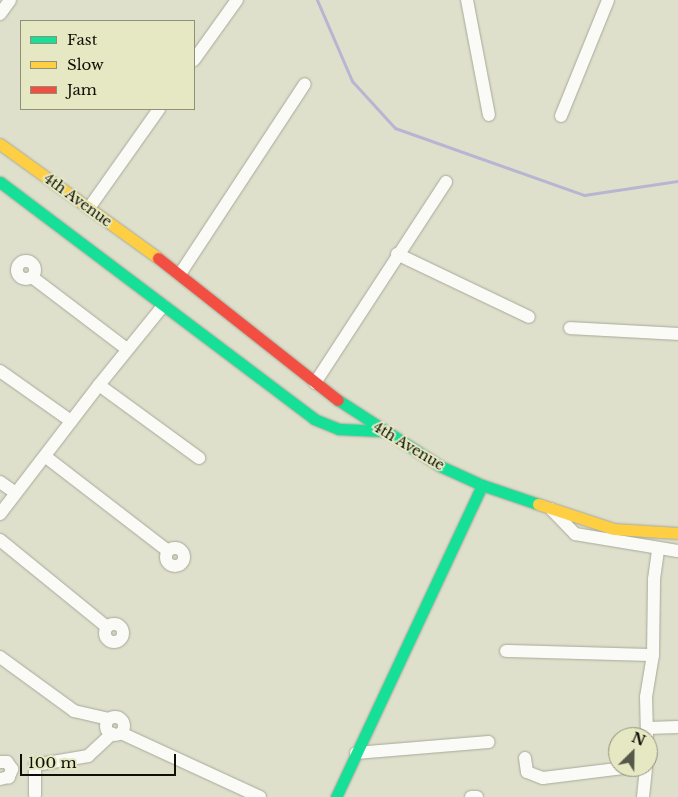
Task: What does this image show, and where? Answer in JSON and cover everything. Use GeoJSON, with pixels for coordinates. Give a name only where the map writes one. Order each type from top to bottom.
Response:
{"type":"FeatureCollection","features":[{"type":"Feature","properties":{"kind":"street"},"geometry":{"type":"LineString","coordinates":[[0,14],[10,0]]}},
{"type":"Feature","properties":{"kind":"street"},"geometry":{"type":"LineString","coordinates":[[195,59],[237,0]]}},
{"type":"Feature","properties":{"kind":"street"},"geometry":{"type":"LineString","coordinates":[[467,0],[489,115]]}},
{"type":"Feature","properties":{"kind":"street"},"geometry":{"type":"LineString","coordinates":[[560,116],[608,0]]}},
{"type":"Feature","properties":{"kind":"street"},"geometry":{"type":"LineString","coordinates":[[180,274],[305,84]]}},
{"type":"Feature","properties":{"kind":"street"},"geometry":{"type":"LineString","coordinates":[[89,208],[158,110]]}},
{"type":"Feature","properties":{"kind":"street","name":"4th Avenue"},"geometry":{"type":"LineString","coordinates":[[0,144],[180,274],[315,383],[382,432],[440,466],[482,485],[614,529],[678,533]]}},
{"type":"Feature","properties":{"kind":"street"},"geometry":{"type":"LineString","coordinates":[[0,182],[314,419],[339,430],[382,432]]}},
{"type":"Feature","properties":{"kind":"street"},"geometry":{"type":"LineString","coordinates":[[315,383],[397,254],[446,182]]}},
{"type":"Feature","properties":{"kind":"street"},"geometry":{"type":"LineString","coordinates":[[397,254],[530,318]]}},
{"type":"Feature","properties":{"kind":"street"},"geometry":{"type":"LineString","coordinates":[[32,277],[128,349]]}},
{"type":"Feature","properties":{"kind":"street"},"geometry":{"type":"LineString","coordinates":[[0,514],[99,384],[163,306]]}},
{"type":"Feature","properties":{"kind":"street"},"geometry":{"type":"LineString","coordinates":[[570,328],[678,334]]}},
{"type":"Feature","properties":{"kind":"street"},"geometry":{"type":"LineString","coordinates":[[0,371],[71,421]]}},
{"type":"Feature","properties":{"kind":"street"},"geometry":{"type":"LineString","coordinates":[[99,384],[199,458]]}},
{"type":"Feature","properties":{"kind":"street"},"geometry":{"type":"LineString","coordinates":[[46,456],[168,551]]}},
{"type":"Feature","properties":{"kind":"street"},"geometry":{"type":"LineString","coordinates":[[0,482],[16,493]]}},
{"type":"Feature","properties":{"kind":"street"},"geometry":{"type":"LineString","coordinates":[[336,797],[482,485]]}},
{"type":"Feature","properties":{"kind":"street"},"geometry":{"type":"LineString","coordinates":[[549,507],[575,534],[658,550],[678,551]]}},
{"type":"Feature","properties":{"kind":"street"},"geometry":{"type":"LineString","coordinates":[[0,540],[107,626]]}},
{"type":"Feature","properties":{"kind":"street"},"geometry":{"type":"LineString","coordinates":[[647,727],[646,697],[652,655],[654,579],[658,550]]}},
{"type":"Feature","properties":{"kind":"street"},"geometry":{"type":"LineString","coordinates":[[506,651],[652,655]]}},
{"type":"Feature","properties":{"kind":"street"},"geometry":{"type":"LineString","coordinates":[[0,657],[74,711],[108,719],[119,717],[123,721],[116,733],[88,756],[35,765],[35,795]]}},
{"type":"Feature","properties":{"kind":"street"},"geometry":{"type":"LineString","coordinates":[[658,730],[678,727]]}},
{"type":"Feature","properties":{"kind":"street"},"geometry":{"type":"LineString","coordinates":[[116,733],[260,797]]}},
{"type":"Feature","properties":{"kind":"street"},"geometry":{"type":"LineString","coordinates":[[356,753],[489,742]]}},
{"type":"Feature","properties":{"kind":"street"},"geometry":{"type":"LineString","coordinates":[[525,758],[527,772],[543,778],[608,770]]}},
{"type":"Feature","properties":{"kind":"street"},"geometry":{"type":"LineString","coordinates":[[0,762],[7,762],[12,769],[9,777],[0,779]]}},
{"type":"Feature","properties":{"kind":"street"},"geometry":{"type":"LineString","coordinates":[[644,797],[645,777]]}},
{"type":"Feature","properties":{"kind":"street"},"geometry":{"type":"LineString","coordinates":[[471,797],[477,797]]}},
{"type":"Feature","properties":{"kind":"waterway"},"geometry":{"type":"LineString","coordinates":[[317,0],[352,81],[395,128],[584,195],[678,181]]}},
{"type":"Feature","properties":{"kind":"traffic: fast"},"geometry":{"type":"LineString","coordinates":[[0,182],[314,419],[339,429],[382,431]]}},
{"type":"Feature","properties":{"kind":"traffic: fast"},"geometry":{"type":"LineString","coordinates":[[338,400],[440,466],[482,485],[538,504]]}},
{"type":"Feature","properties":{"kind":"traffic: fast"},"geometry":{"type":"LineString","coordinates":[[336,797],[482,485]]}},
{"type":"Feature","properties":{"kind":"traffic: slow"},"geometry":{"type":"LineString","coordinates":[[0,144],[158,258]]}},
{"type":"Feature","properties":{"kind":"traffic: slow"},"geometry":{"type":"LineString","coordinates":[[538,504],[614,529],[678,533]]}},
{"type":"Feature","properties":{"kind":"traffic: jam"},"geometry":{"type":"LineString","coordinates":[[158,258],[338,400]]}}]}
